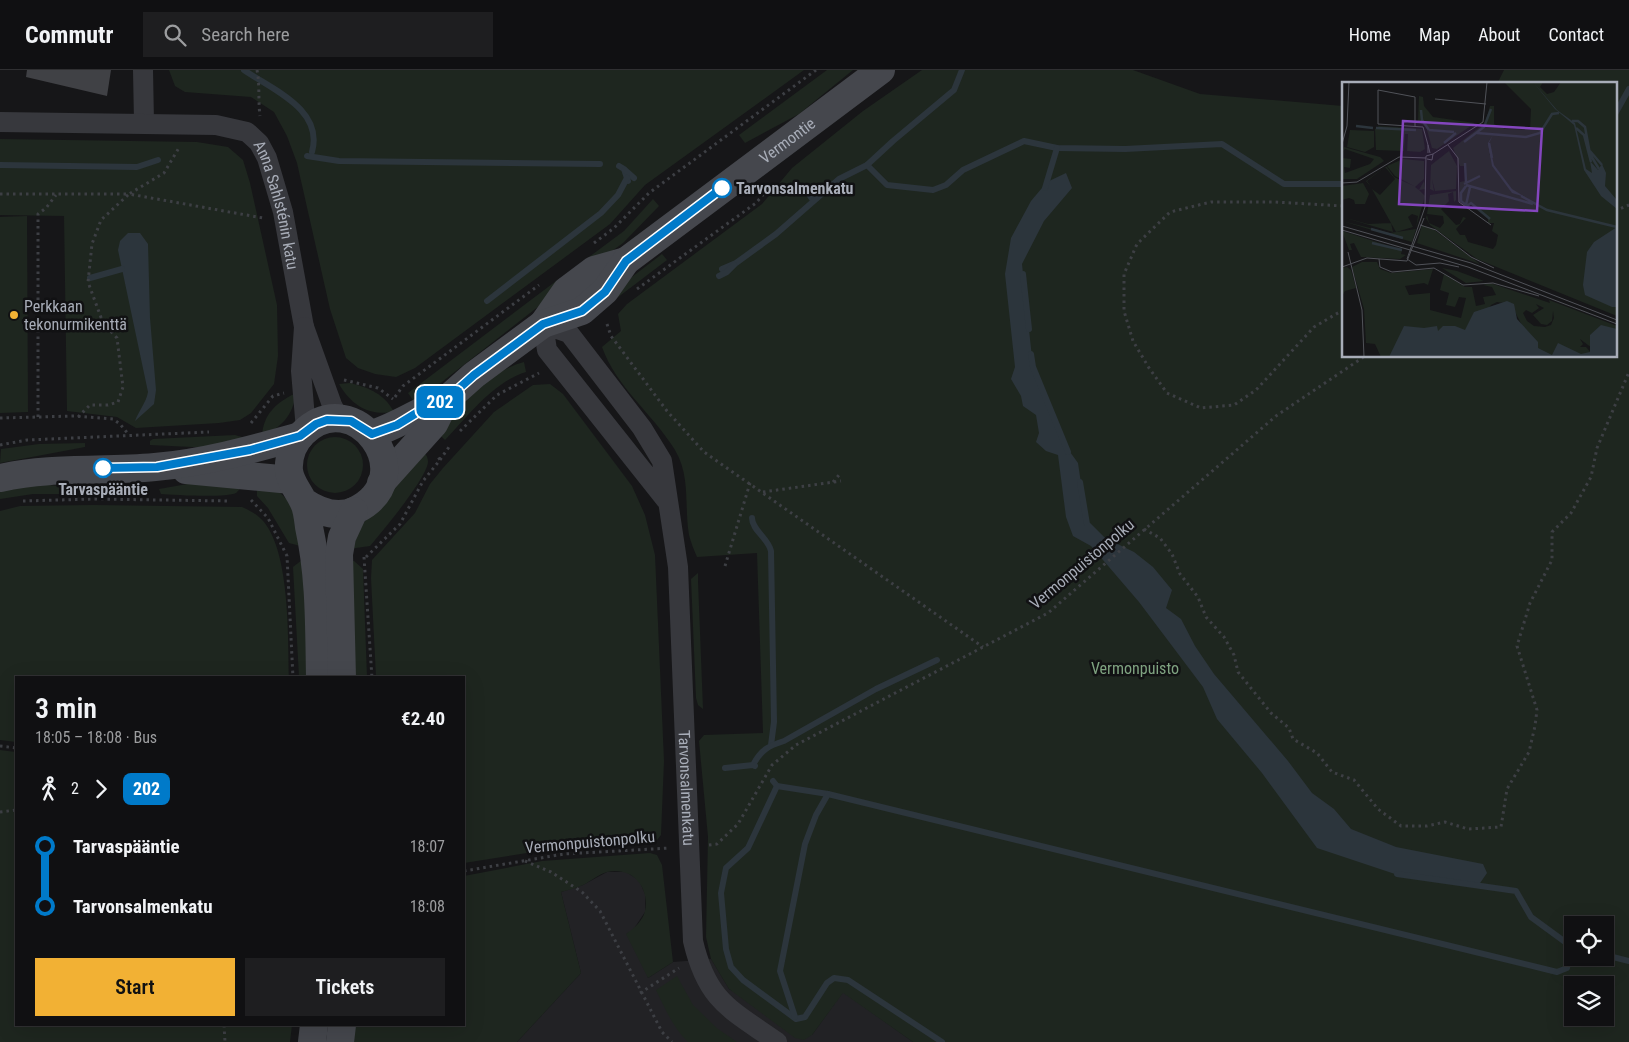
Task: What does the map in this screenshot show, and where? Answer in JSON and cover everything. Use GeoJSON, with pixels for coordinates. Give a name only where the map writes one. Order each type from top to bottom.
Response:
{"type":"FeatureCollection","features":[{"type":"Feature","properties":{"kind":"main road","name":"Vermontie"},"geometry":{"type":"LineString","coordinates":[[372,434],[397,425],[423,409],[446,400],[474,375],[543,324],[566,291],[594,270],[626,261],[877,71]]}},
{"type":"Feature","properties":{"kind":"main road","name":"Vermontie"},"geometry":{"type":"LineString","coordinates":[[381,483],[434,424],[446,400]]}},
{"type":"Feature","properties":{"kind":"main road"},"geometry":{"type":"LineString","coordinates":[[0,478],[50,469],[157,467],[250,450],[303,433],[321,422],[339,419],[362,426],[372,434],[379,445],[383,457],[381,483],[375,495],[366,504],[354,511],[341,514],[327,513],[314,509],[297,491],[248,493],[157,467]]}},
{"type":"Feature","properties":{"kind":"main road"},"geometry":{"type":"LineString","coordinates":[[303,433],[290,457],[319,594],[320,676]]}},
{"type":"Feature","properties":{"kind":"main road"},"geometry":{"type":"LineString","coordinates":[[342,676],[339,554],[342,537],[354,511]]}},
{"type":"Feature","properties":{"kind":"main road"},"geometry":{"type":"LineString","coordinates":[[312,1042],[314,1026]]}},
{"type":"Feature","properties":{"kind":"main road"},"geometry":{"type":"LineString","coordinates":[[340,1042],[342,1026]]}},
{"type":"Feature","properties":{"kind":"street"},"geometry":{"type":"LineString","coordinates":[[143,70],[144,122]]}},
{"type":"Feature","properties":{"kind":"street","name":"Anna Sahlsténin katu"},"geometry":{"type":"LineString","coordinates":[[0,122],[144,122],[216,125],[247,132],[259,143],[267,158],[283,212],[304,327],[332,405],[339,419]]}},
{"type":"Feature","properties":{"kind":"street","name":"Tarvonsalmenkatu"},"geometry":{"type":"LineString","coordinates":[[666,500],[557,360],[547,350],[543,324],[569,333],[654,445],[662,460],[666,500],[675,533],[678,567],[693,941],[698,963],[707,984],[733,1011],[778,1042]]}},
{"type":"Feature","properties":{"kind":"street","name":"Anna Sahlsténin katu"},"geometry":{"type":"LineString","coordinates":[[303,433],[301,371],[304,327]]}},
{"type":"Feature","properties":{"kind":"path"},"geometry":{"type":"LineString","coordinates":[[257,70],[259,80]]}},
{"type":"Feature","properties":{"kind":"path"},"geometry":{"type":"LineString","coordinates":[[587,249],[614,228],[649,193],[816,70]]}},
{"type":"Feature","properties":{"kind":"path"},"geometry":{"type":"LineString","coordinates":[[78,417],[90,405],[108,405],[118,402],[123,386],[117,338],[103,323],[88,282],[92,244],[101,220],[129,194],[164,173],[183,140]]}},
{"type":"Feature","properties":{"kind":"path"},"geometry":{"type":"LineString","coordinates":[[0,194],[129,194],[263,218]]}},
{"type":"Feature","properties":{"kind":"path"},"geometry":{"type":"LineString","coordinates":[[38,417],[38,214],[46,208],[56,195]]}},
{"type":"Feature","properties":{"kind":"path"},"geometry":{"type":"LineString","coordinates":[[1342,206],[1274,202],[1211,202],[1170,212],[1137,244],[1124,274],[1124,311],[1133,341],[1148,368],[1167,393],[1201,408],[1234,405],[1256,390],[1314,327],[1342,311]]}},
{"type":"Feature","properties":{"kind":"path"},"geometry":{"type":"LineString","coordinates":[[1616,211],[1629,205]]}},
{"type":"Feature","properties":{"kind":"path"},"geometry":{"type":"LineString","coordinates":[[262,209],[265,227]]}},
{"type":"Feature","properties":{"kind":"path"},"geometry":{"type":"LineString","coordinates":[[393,399],[403,386],[546,280]]}},
{"type":"Feature","properties":{"kind":"path"},"geometry":{"type":"LineString","coordinates":[[578,345],[607,324],[611,336],[667,411],[704,452],[983,647]]}},
{"type":"Feature","properties":{"kind":"path","name":"Vermonpuistonpolku"},"geometry":{"type":"LineString","coordinates":[[717,844],[738,824],[772,765],[780,756],[796,745],[1048,613],[1276,416],[1362,358]]}},
{"type":"Feature","properties":{"kind":"path"},"geometry":{"type":"LineString","coordinates":[[440,460],[461,428],[497,395],[545,370],[557,360]]}},
{"type":"Feature","properties":{"kind":"path"},"geometry":{"type":"LineString","coordinates":[[1144,529],[1160,538],[1172,554],[1180,574],[1198,597],[1206,617],[1224,637],[1234,655],[1238,672],[1255,695],[1289,728],[1293,739],[1317,753],[1332,772],[1354,780],[1378,809],[1400,826],[1427,826],[1446,822],[1468,829],[1501,826],[1507,789],[1528,752],[1536,710],[1517,646],[1530,602],[1552,560],[1552,532],[1571,513],[1591,477],[1597,448],[1629,372]]}},
{"type":"Feature","properties":{"kind":"path"},"geometry":{"type":"LineString","coordinates":[[286,384],[286,392]]}},
{"type":"Feature","properties":{"kind":"path"},"geometry":{"type":"LineString","coordinates":[[0,418],[78,417],[113,420],[120,424],[130,436]]}},
{"type":"Feature","properties":{"kind":"path"},"geometry":{"type":"LineString","coordinates":[[0,445],[27,440],[74,438]]}},
{"type":"Feature","properties":{"kind":"path"},"geometry":{"type":"LineString","coordinates":[[832,482],[839,475]]}},
{"type":"Feature","properties":{"kind":"path"},"geometry":{"type":"LineString","coordinates":[[762,492],[841,481]]}},
{"type":"Feature","properties":{"kind":"path"},"geometry":{"type":"LineString","coordinates":[[725,566],[750,483]]}},
{"type":"Feature","properties":{"kind":"path"},"geometry":{"type":"LineString","coordinates":[[248,493],[268,518],[287,556],[293,676]]}},
{"type":"Feature","properties":{"kind":"path"},"geometry":{"type":"LineString","coordinates":[[16,501],[93,499],[233,501]]}},
{"type":"Feature","properties":{"kind":"path"},"geometry":{"type":"LineString","coordinates":[[0,746],[15,748]]}},
{"type":"Feature","properties":{"kind":"path"},"geometry":{"type":"LineString","coordinates":[[0,812],[15,810]]}},
{"type":"Feature","properties":{"kind":"path"},"geometry":{"type":"LineString","coordinates":[[667,839],[668,857]]}},
{"type":"Feature","properties":{"kind":"path","name":"Vermonpuistonpolku"},"geometry":{"type":"LineString","coordinates":[[465,871],[564,854],[689,846]]}},
{"type":"Feature","properties":{"kind":"path"},"geometry":{"type":"LineString","coordinates":[[524,860],[551,872],[582,892],[600,911],[640,992],[662,1032],[672,1042]]}},
{"type":"Feature","properties":{"kind":"path"},"geometry":{"type":"LineString","coordinates":[[640,992],[682,967],[684,974]]}},
{"type":"Feature","properties":{"kind":"path"},"geometry":{"type":"LineString","coordinates":[[224,1026],[224,1042]]}},
{"type":"Feature","properties":{"kind":"shaded area"},"geometry":{"type":"Polygon","coordinates":[[[1066,173],[1072,188],[1044,221],[1022,264],[1033,367],[1065,445],[1078,463],[1087,524],[1097,534],[1134,552],[1153,567],[1172,590],[1166,608],[1181,619],[1195,646],[1214,674],[1288,761],[1312,793],[1334,809],[1351,829],[1396,847],[1483,864],[1487,873],[1478,886],[1398,875],[1317,848],[1262,773],[1217,719],[1203,687],[1139,602],[1091,546],[1073,536],[1066,517],[1058,455],[1046,451],[1036,442],[1039,433],[1036,415],[1023,406],[1021,396],[1011,379],[1015,367],[1005,274],[1011,238],[1031,201],[1047,182],[1066,173]]]}},
{"type":"Feature","properties":{"kind":"shaded area"},"geometry":{"type":"Polygon","coordinates":[[[128,233],[140,233],[148,244],[150,318],[156,390],[154,404],[135,421],[148,392],[118,250],[120,241],[128,233]]]}},
{"type":"Feature","properties":{"kind":"shaded area"},"geometry":{"type":"Polygon","coordinates":[[[607,872],[626,872],[639,880],[645,894],[645,912],[635,927],[648,978],[673,962],[711,959],[729,989],[812,1035],[843,992],[913,1042],[517,1042],[581,973],[561,892],[583,885],[607,872]]]}},
{"type":"Feature","properties":{"kind":"green space"},"geometry":{"type":"Polygon","coordinates":[[[169,70],[804,70],[645,185],[610,224],[415,368],[396,377],[375,374],[358,368],[346,358],[330,309],[297,163],[287,136],[274,112],[251,97],[185,92],[175,86],[169,70]]]}},
{"type":"Feature","properties":{"kind":"green space"},"geometry":{"type":"Polygon","coordinates":[[[827,70],[853,70],[799,114],[745,143],[739,135],[827,70]]]}},
{"type":"Feature","properties":{"kind":"green space","name":"Vermonpuisto"},"geometry":{"type":"Polygon","coordinates":[[[922,70],[1133,70],[1200,94],[1342,106],[1342,358],[1616,358],[1616,82],[1498,82],[1504,70],[1629,70],[1629,1042],[913,1042],[843,993],[812,1035],[804,1040],[795,1038],[729,989],[711,959],[706,937],[708,837],[699,741],[704,735],[763,733],[757,553],[697,557],[689,535],[685,481],[680,460],[666,437],[616,375],[602,347],[621,331],[618,314],[627,304],[762,204],[792,168],[863,111],[922,70]]]}},
{"type":"Feature","properties":{"kind":"green space"},"geometry":{"type":"Polygon","coordinates":[[[0,139],[197,142],[228,147],[243,160],[250,183],[277,305],[278,356],[274,384],[251,413],[240,420],[219,423],[136,428],[117,417],[67,411],[64,216],[0,215],[0,139]]]}},
{"type":"Feature","properties":{"kind":"green space"},"geometry":{"type":"Polygon","coordinates":[[[653,199],[659,206],[623,243],[590,267],[585,260],[624,231],[653,199]]]}},
{"type":"Feature","properties":{"kind":"green space","name":"Perkkaan tekonurmikenttä"},"geometry":{"type":"Polygon","coordinates":[[[27,216],[28,412],[0,413],[0,217],[27,216]]]}},
{"type":"Feature","properties":{"kind":"green space"},"geometry":{"type":"Polygon","coordinates":[[[662,254],[667,260],[617,298],[624,283],[662,254]]]}},
{"type":"Feature","properties":{"kind":"green space"},"geometry":{"type":"Polygon","coordinates":[[[560,278],[566,285],[415,403],[408,393],[560,278]]]}},
{"type":"Feature","properties":{"kind":"green space"},"geometry":{"type":"Polygon","coordinates":[[[524,362],[526,372],[503,383],[492,392],[445,440],[437,432],[487,381],[499,373],[524,362]]]}},
{"type":"Feature","properties":{"kind":"green space"},"geometry":{"type":"Polygon","coordinates":[[[350,383],[364,387],[381,396],[394,412],[369,411],[362,408],[344,392],[339,384],[350,383]]]}},
{"type":"Feature","properties":{"kind":"green space"},"geometry":{"type":"Polygon","coordinates":[[[550,384],[563,394],[632,486],[645,515],[655,555],[664,761],[661,835],[657,840],[651,842],[558,848],[465,863],[465,676],[376,676],[371,578],[372,560],[415,513],[430,484],[443,468],[494,412],[533,385],[550,384]]]}},
{"type":"Feature","properties":{"kind":"green space"},"geometry":{"type":"Polygon","coordinates":[[[296,393],[289,414],[275,429],[262,436],[268,415],[283,400],[296,393]]]}},
{"type":"Feature","properties":{"kind":"green space"},"geometry":{"type":"Polygon","coordinates":[[[235,435],[242,437],[244,441],[213,448],[150,445],[150,441],[153,439],[235,435]]]}},
{"type":"Feature","properties":{"kind":"green space"},"geometry":{"type":"Polygon","coordinates":[[[329,437],[341,437],[351,441],[359,449],[363,465],[359,481],[351,489],[341,493],[329,493],[319,489],[311,481],[307,471],[307,459],[311,449],[319,441],[329,437]]]}},
{"type":"Feature","properties":{"kind":"green space"},"geometry":{"type":"Polygon","coordinates":[[[85,443],[85,447],[0,463],[1,449],[39,444],[85,443]]]}},
{"type":"Feature","properties":{"kind":"green space"},"geometry":{"type":"Polygon","coordinates":[[[421,449],[427,456],[428,462],[426,470],[412,492],[370,546],[349,549],[356,530],[387,500],[394,486],[421,449]]]}},
{"type":"Feature","properties":{"kind":"green space"},"geometry":{"type":"Polygon","coordinates":[[[25,483],[93,489],[93,494],[33,494],[0,499],[0,488],[25,483]]]}},
{"type":"Feature","properties":{"kind":"green space"},"geometry":{"type":"Polygon","coordinates":[[[193,483],[241,487],[236,493],[230,495],[211,496],[161,494],[159,489],[193,483]]]}},
{"type":"Feature","properties":{"kind":"green space"},"geometry":{"type":"Polygon","coordinates":[[[257,483],[279,492],[286,499],[295,515],[304,547],[289,543],[268,508],[257,496],[257,483]]]}},
{"type":"Feature","properties":{"kind":"green space"},"geometry":{"type":"Polygon","coordinates":[[[20,506],[242,507],[259,517],[272,536],[279,554],[283,575],[288,619],[289,676],[15,676],[15,742],[0,740],[0,511],[20,506]]]}},
{"type":"Feature","properties":{"kind":"green space"},"geometry":{"type":"Polygon","coordinates":[[[302,560],[312,676],[299,676],[293,567],[302,560]]]}},
{"type":"Feature","properties":{"kind":"green space"},"geometry":{"type":"Polygon","coordinates":[[[347,560],[354,561],[363,569],[367,676],[351,676],[347,560]]]}},
{"type":"Feature","properties":{"kind":"green space"},"geometry":{"type":"Polygon","coordinates":[[[698,573],[703,709],[698,705],[696,698],[691,579],[698,573]]]}},
{"type":"Feature","properties":{"kind":"green space"},"geometry":{"type":"Polygon","coordinates":[[[0,750],[15,752],[15,1026],[292,1026],[290,1042],[0,1042],[0,750]]]}},
{"type":"Feature","properties":{"kind":"green space"},"geometry":{"type":"Polygon","coordinates":[[[650,853],[657,855],[662,865],[673,962],[648,978],[626,934],[644,915],[645,894],[637,880],[631,875],[616,871],[607,872],[581,886],[561,892],[581,973],[517,1042],[353,1042],[354,1026],[465,1026],[465,876],[542,861],[650,853]]]}},
{"type":"Feature","properties":{"kind":"green space"},"geometry":{"type":"Polygon","coordinates":[[[677,976],[693,1005],[718,1029],[737,1042],[688,1042],[670,1018],[656,990],[677,976]]]}},
{"type":"Feature","properties":{"kind":"building"},"geometry":{"type":"Polygon","coordinates":[[[27,70],[111,70],[107,96],[26,77],[27,70]]]}},
{"type":"Feature","properties":{"kind":"waterway"},"geometry":{"type":"LineString","coordinates":[[244,70],[281,93],[303,112],[310,124],[314,137],[312,152]]}},
{"type":"Feature","properties":{"kind":"waterway"},"geometry":{"type":"LineString","coordinates":[[722,269],[736,263],[776,234],[839,179],[867,165],[954,90],[962,70]]}},
{"type":"Feature","properties":{"kind":"waterway"},"geometry":{"type":"LineString","coordinates":[[1616,112],[1629,89]]}},
{"type":"Feature","properties":{"kind":"waterway"},"geometry":{"type":"LineString","coordinates":[[867,165],[887,185],[933,190],[946,185],[963,170],[1024,141],[1057,148],[1125,149],[1222,144],[1284,184],[1342,184]]}},
{"type":"Feature","properties":{"kind":"waterway"},"geometry":{"type":"LineString","coordinates":[[1045,188],[1057,148]]}},
{"type":"Feature","properties":{"kind":"waterway"},"geometry":{"type":"LineString","coordinates":[[307,156],[339,161],[600,164]]}},
{"type":"Feature","properties":{"kind":"waterway"},"geometry":{"type":"LineString","coordinates":[[0,165],[137,167],[158,160]]}},
{"type":"Feature","properties":{"kind":"waterway"},"geometry":{"type":"LineString","coordinates":[[619,166],[624,169],[628,181]]}},
{"type":"Feature","properties":{"kind":"waterway"},"geometry":{"type":"LineString","coordinates":[[625,170],[634,178]]}},
{"type":"Feature","properties":{"kind":"waterway"},"geometry":{"type":"LineString","coordinates":[[487,301],[601,213],[618,195],[627,178]]}},
{"type":"Feature","properties":{"kind":"waterway"},"geometry":{"type":"LineString","coordinates":[[803,186],[813,200]]}},
{"type":"Feature","properties":{"kind":"waterway"},"geometry":{"type":"LineString","coordinates":[[719,276],[727,272],[734,265]]}},
{"type":"Feature","properties":{"kind":"waterway"},"geometry":{"type":"LineString","coordinates":[[90,278],[122,269]]}},
{"type":"Feature","properties":{"kind":"waterway"},"geometry":{"type":"LineString","coordinates":[[1023,274],[1029,329]]}},
{"type":"Feature","properties":{"kind":"waterway"},"geometry":{"type":"LineString","coordinates":[[1031,354],[1033,367],[1068,452]]}},
{"type":"Feature","properties":{"kind":"waterway"},"geometry":{"type":"LineString","coordinates":[[1080,482],[1087,524],[1103,540]]}},
{"type":"Feature","properties":{"kind":"waterway"},"geometry":{"type":"LineString","coordinates":[[752,518],[771,551],[774,722],[771,745]]}},
{"type":"Feature","properties":{"kind":"waterway"},"geometry":{"type":"LineString","coordinates":[[753,765],[762,752],[769,747],[784,741],[876,689],[937,660]]}},
{"type":"Feature","properties":{"kind":"waterway"},"geometry":{"type":"LineString","coordinates":[[725,768],[755,766]]}},
{"type":"Feature","properties":{"kind":"waterway"},"geometry":{"type":"LineString","coordinates":[[773,781],[777,786],[828,794],[1557,972],[1567,968],[1567,966]]}},
{"type":"Feature","properties":{"kind":"waterway"},"geometry":{"type":"LineString","coordinates":[[777,786],[748,848],[726,868],[721,893],[726,949],[731,967],[743,980],[796,1019],[805,1017],[827,983],[834,978],[848,980],[942,1042]]}},
{"type":"Feature","properties":{"kind":"waterway"},"geometry":{"type":"LineString","coordinates":[[795,1017],[780,971],[805,844],[816,815],[828,794]]}},
{"type":"Feature","properties":{"kind":"waterway"},"geometry":{"type":"LineString","coordinates":[[1397,874],[1516,891],[1531,917],[1564,941]]}},
{"type":"Feature","properties":{"kind":"waterway"},"geometry":{"type":"LineString","coordinates":[[1614,957],[1629,961]]}},
{"type":"Feature","properties":{"kind":"bus line","name":"202"},"geometry":{"type":"LineString","coordinates":[[103,468],[157,467],[250,450],[300,436],[316,424],[327,420],[351,421],[362,426],[372,434],[387,430],[423,409],[446,400],[474,375],[543,324],[582,311],[605,292],[626,261],[722,188]]}},
{"type":"Feature","properties":{"kind":"place","name":"Tarvonsalmenkatu"},"geometry":{"type":"Point","coordinates":[722,188]}},
{"type":"Feature","properties":{"kind":"place","name":"Perkkaan tekonurmikenttä"},"geometry":{"type":"Point","coordinates":[14,315]}},
{"type":"Feature","properties":{"kind":"place","name":"Tarvaspääntie"},"geometry":{"type":"Point","coordinates":[103,468]}}]}
